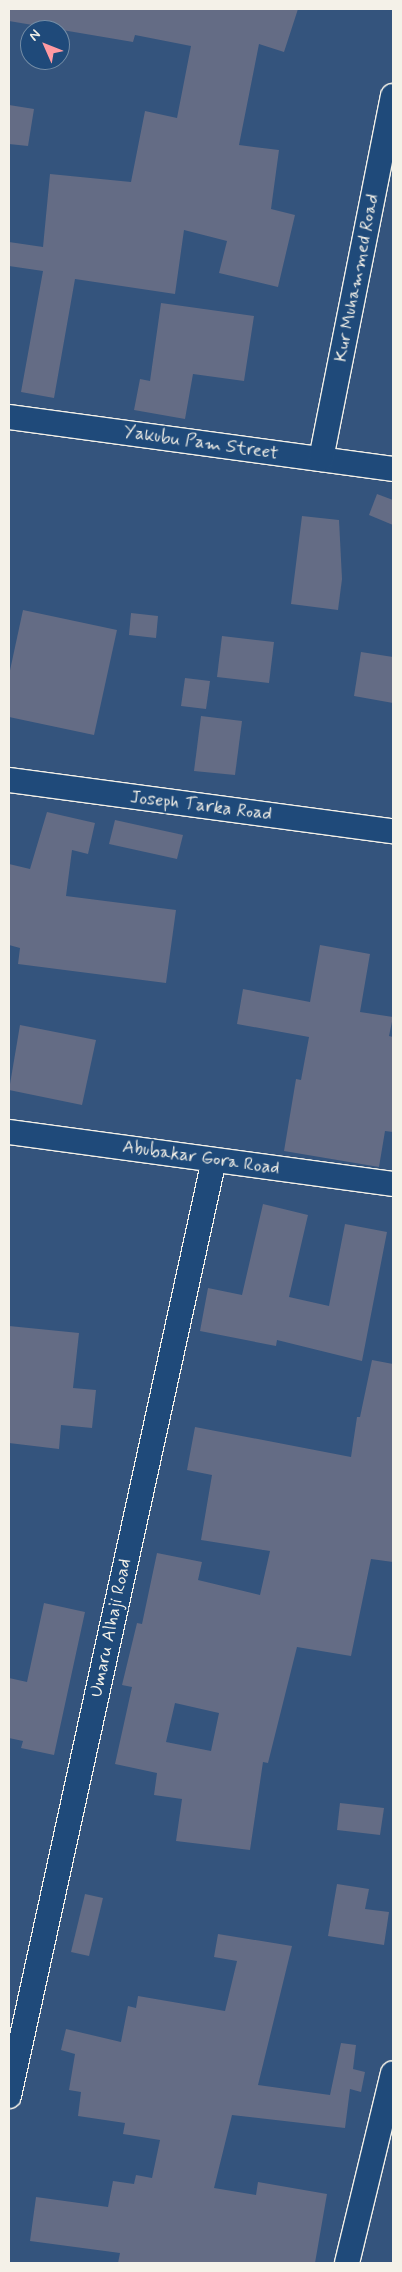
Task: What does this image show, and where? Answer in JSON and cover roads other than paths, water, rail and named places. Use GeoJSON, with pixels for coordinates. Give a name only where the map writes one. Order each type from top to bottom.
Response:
{"type":"FeatureCollection","features":[{"type":"Feature","properties":{"kind":"street","name":"Kur Muhammed Road"},"geometry":{"type":"LineString","coordinates":[[321,460],[393,96]]}},
{"type":"Feature","properties":{"kind":"street","name":"Yakubu Pam Street"},"geometry":{"type":"LineString","coordinates":[[9,417],[393,469]]}},
{"type":"Feature","properties":{"kind":"street","name":"Joseph Tarka Road"},"geometry":{"type":"LineString","coordinates":[[9,780],[393,831]]}},
{"type":"Feature","properties":{"kind":"street","name":"Abubakar Gora Road"},"geometry":{"type":"LineString","coordinates":[[9,1132],[393,1184]]}},
{"type":"Feature","properties":{"kind":"street","name":"Umaru Alhaji Road"},"geometry":{"type":"LineString","coordinates":[[9,2096],[214,1160]]}},
{"type":"Feature","properties":{"kind":"street"},"geometry":{"type":"LineString","coordinates":[[347,2263],[393,2074]]}}]}
